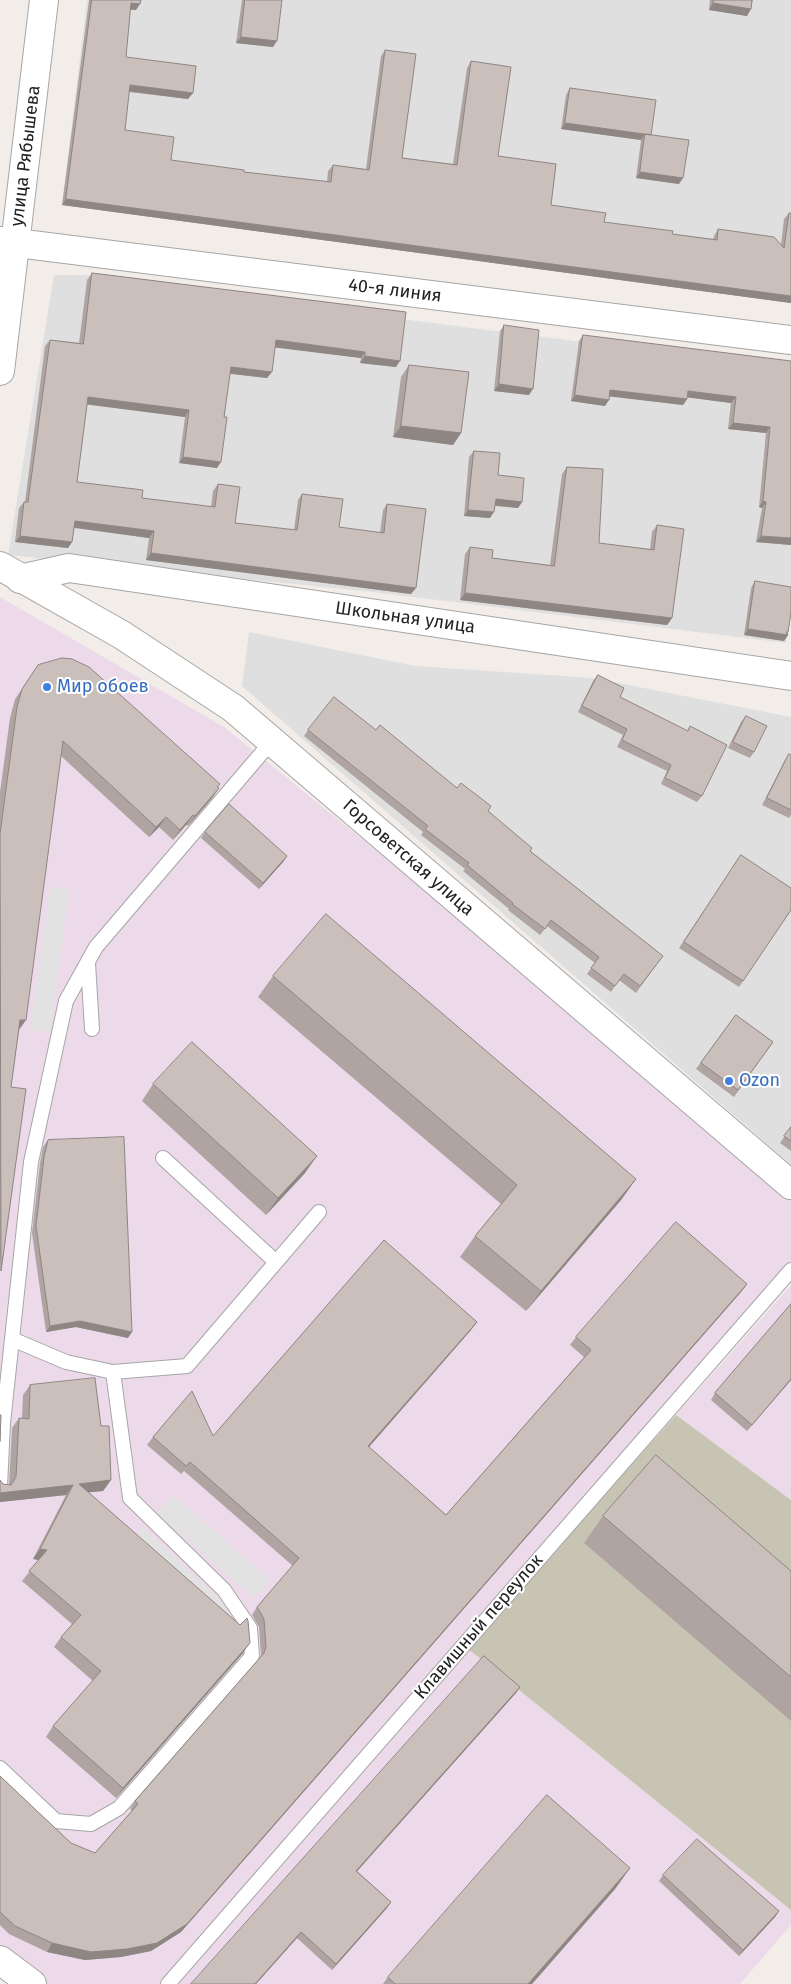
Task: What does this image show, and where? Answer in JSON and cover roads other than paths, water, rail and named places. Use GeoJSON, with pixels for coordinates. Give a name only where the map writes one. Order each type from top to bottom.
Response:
{"type":"FeatureCollection","features":[{"type":"Feature","properties":{"kind":"street","name":"улица Рябышева"},"geometry":{"type":"LineString","coordinates":[[0,371],[8,242],[44,0]]}},
{"type":"Feature","properties":{"kind":"street","name":"40-я линия"},"geometry":{"type":"LineString","coordinates":[[8,242],[791,340]]}},
{"type":"Feature","properties":{"kind":"street","name":"Школьная улица"},"geometry":{"type":"LineString","coordinates":[[10,573],[69,568],[791,676]]}},
{"type":"Feature","properties":{"kind":"street","name":"Горсоветская улица"},"geometry":{"type":"LineString","coordinates":[[10,573],[130,641],[232,708],[791,1185]]}},
{"type":"Feature","properties":{"kind":"street"},"geometry":{"type":"LineString","coordinates":[[0,1960],[32,1984]]}},
{"type":"Feature","properties":{"kind":"lane"},"geometry":{"type":"LineString","coordinates":[[0,1486],[3,1423],[31,1162],[66,1000],[96,947],[272,741]]}},
{"type":"Feature","properties":{"kind":"lane"},"geometry":{"type":"LineString","coordinates":[[88,962],[92,1029]]}},
{"type":"Feature","properties":{"kind":"lane"},"geometry":{"type":"LineString","coordinates":[[163,1158],[276,1262]]}},
{"type":"Feature","properties":{"kind":"lane"},"geometry":{"type":"LineString","coordinates":[[12,1339],[66,1362],[113,1372],[187,1366],[319,1212]]}},
{"type":"Feature","properties":{"kind":"lane","name":"Клавишный переулок"},"geometry":{"type":"LineString","coordinates":[[168,1984],[791,1270]]}},
{"type":"Feature","properties":{"kind":"lane"},"geometry":{"type":"LineString","coordinates":[[0,1768],[56,1821],[91,1824],[119,1808],[252,1656],[250,1628],[224,1590],[130,1498],[113,1372]]}},
{"type":"Feature","properties":{"kind":"place","name":"Мир обоев"},"geometry":{"type":"Point","coordinates":[47,687]}},
{"type":"Feature","properties":{"kind":"place","name":"Ozon"},"geometry":{"type":"Point","coordinates":[729,1081]}}]}
